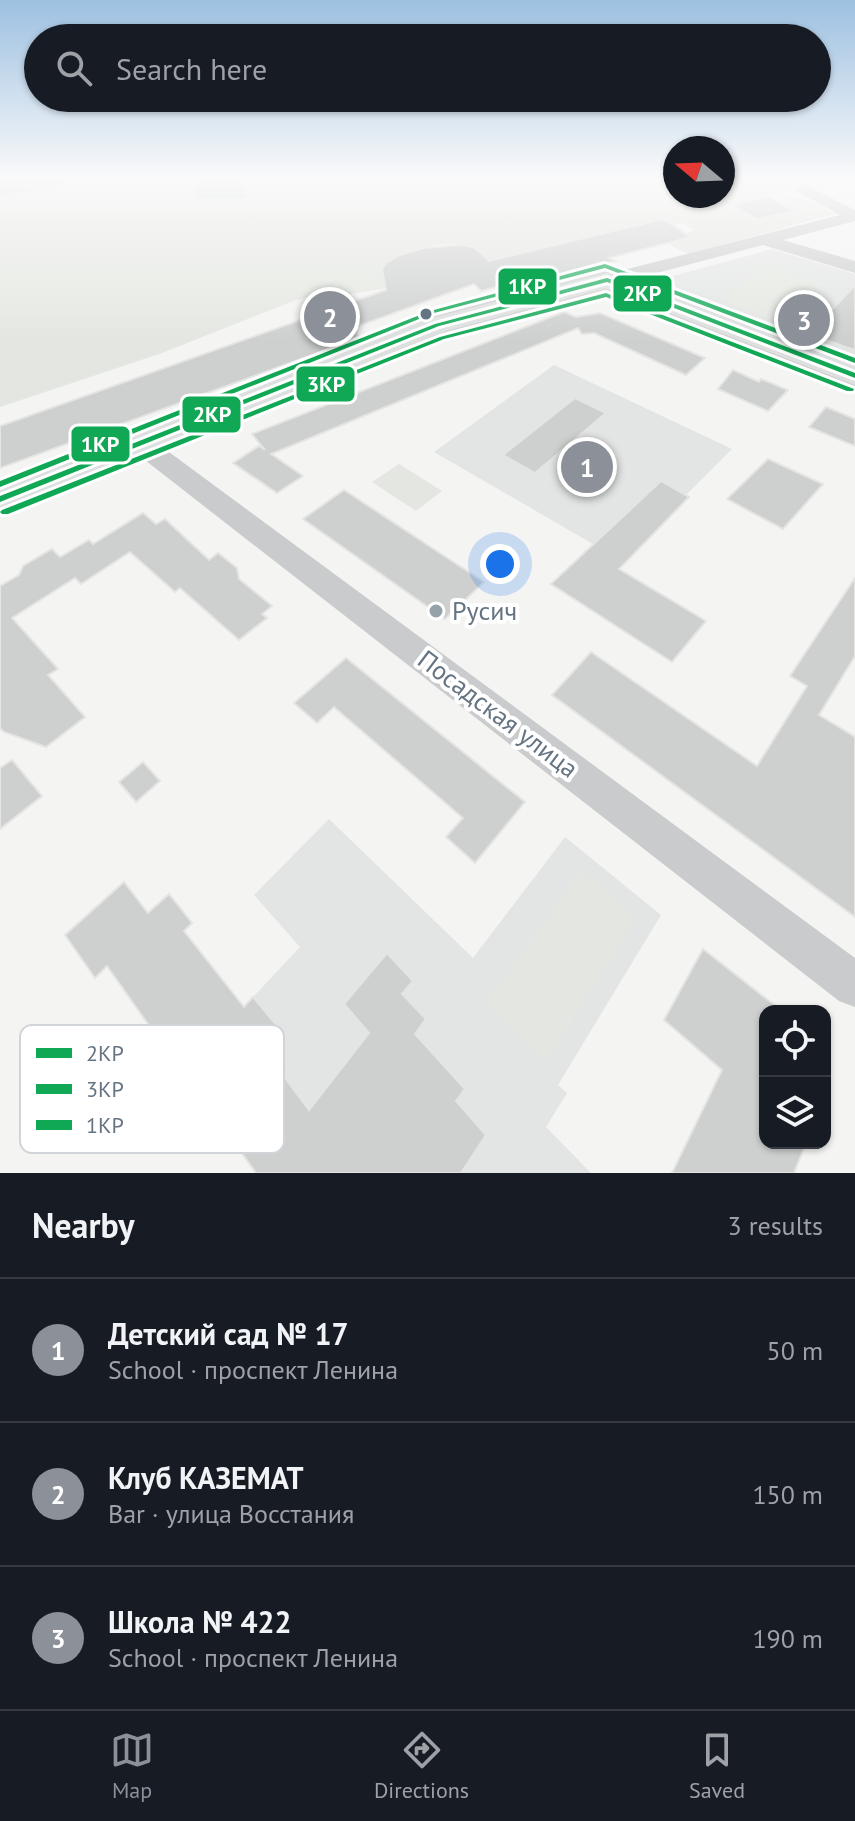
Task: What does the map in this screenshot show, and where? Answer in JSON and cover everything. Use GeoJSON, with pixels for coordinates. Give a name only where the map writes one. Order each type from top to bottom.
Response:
{"type":"FeatureCollection","features":[{"type":"Feature","properties":{"kind":"main road"},"geometry":{"type":"LineString","coordinates":[[0,499],[437,325],[601,282],[855,376]]}},
{"type":"Feature","properties":{"kind":"main road"},"geometry":{"type":"LineString","coordinates":[[601,282],[855,386]]}},
{"type":"Feature","properties":{"kind":"street"},"geometry":{"type":"LineString","coordinates":[[601,282],[796,232]]}},
{"type":"Feature","properties":{"kind":"street"},"geometry":{"type":"LineString","coordinates":[[765,240],[855,267]]}},
{"type":"Feature","properties":{"kind":"street","name":"Посадская улица"},"geometry":{"type":"LineString","coordinates":[[141,444],[855,985]]}},
{"type":"Feature","properties":{"kind":"shaded area"},"geometry":{"type":"Polygon","coordinates":[[[0,232],[610,232],[489,261],[474,248],[464,245],[425,247],[399,256],[382,269],[383,275],[398,286],[344,295],[320,294],[296,300],[162,353],[0,407],[0,232]]]}},
{"type":"Feature","properties":{"kind":"shaded area"},"geometry":{"type":"Polygon","coordinates":[[[691,232],[769,232],[688,254],[667,243],[689,237],[685,234],[691,232]]]}},
{"type":"Feature","properties":{"kind":"shaded area"},"geometry":{"type":"Polygon","coordinates":[[[772,249],[855,274],[855,359],[651,282],[772,249]]]}},
{"type":"Feature","properties":{"kind":"shaded area"},"geometry":{"type":"Polygon","coordinates":[[[765,264],[822,283],[779,322],[720,300],[765,264]]]}},
{"type":"Feature","properties":{"kind":"shaded area"},"geometry":{"type":"Polygon","coordinates":[[[554,365],[732,449],[686,495],[661,482],[593,544],[434,452],[554,365]]]}},
{"type":"Feature","properties":{"kind":"shaded area"},"geometry":{"type":"Polygon","coordinates":[[[399,464],[442,491],[416,511],[372,482],[399,464]]]}},
{"type":"Feature","properties":{"kind":"shaded area"},"geometry":{"type":"Polygon","coordinates":[[[329,819],[473,958],[565,837],[661,915],[558,1085],[567,1093],[546,1127],[591,1173],[333,1173],[346,1156],[284,1076],[287,1070],[284,1066],[284,1025],[275,1025],[253,997],[300,947],[254,895],[329,819]]]}},
{"type":"Feature","properties":{"kind":"shaded area"},"geometry":{"type":"Polygon","coordinates":[[[581,871],[637,917],[546,1062],[486,1003],[581,871]]]}},
{"type":"Feature","properties":{"kind":"building"},"geometry":{"type":"Polygon","coordinates":[[[610,232],[683,232],[691,237],[609,258],[615,261],[555,276],[551,273],[481,291],[474,284],[355,327],[359,338],[0,468],[0,426],[386,290],[382,269],[400,255],[423,248],[462,245],[475,248],[489,261],[610,232]]]}},
{"type":"Feature","properties":{"kind":"building"},"geometry":{"type":"Polygon","coordinates":[[[855,285],[855,350],[808,334],[829,313],[855,285]]]}},
{"type":"Feature","properties":{"kind":"building"},"geometry":{"type":"Polygon","coordinates":[[[564,312],[576,317],[600,313],[705,358],[686,375],[594,333],[582,334],[578,328],[271,454],[303,476],[277,493],[233,463],[259,446],[265,450],[252,434],[564,312]]]}},
{"type":"Feature","properties":{"kind":"building"},"geometry":{"type":"Polygon","coordinates":[[[733,370],[788,390],[768,411],[718,389],[733,370]]]}},
{"type":"Feature","properties":{"kind":"building"},"geometry":{"type":"Polygon","coordinates":[[[575,398],[606,413],[535,473],[503,455],[575,398]]]}},
{"type":"Feature","properties":{"kind":"building"},"geometry":{"type":"Polygon","coordinates":[[[826,407],[855,419],[855,446],[809,427],[826,407]]]}},
{"type":"Feature","properties":{"kind":"building"},"geometry":{"type":"Polygon","coordinates":[[[768,459],[823,484],[783,529],[727,499],[768,459]]]}},
{"type":"Feature","properties":{"kind":"building"},"geometry":{"type":"Polygon","coordinates":[[[661,481],[689,497],[619,569],[706,621],[672,662],[551,584],[661,481]]]}},
{"type":"Feature","properties":{"kind":"building"},"geometry":{"type":"Polygon","coordinates":[[[344,490],[484,582],[445,619],[303,519],[344,490]]]}},
{"type":"Feature","properties":{"kind":"building"},"geometry":{"type":"Polygon","coordinates":[[[143,513],[156,524],[165,519],[209,560],[218,553],[237,568],[239,579],[272,606],[262,614],[267,618],[239,640],[180,588],[175,592],[130,552],[81,584],[75,578],[12,618],[58,669],[48,675],[85,717],[46,747],[4,732],[0,728],[0,586],[19,575],[23,566],[52,549],[60,557],[89,540],[93,544],[143,513]]]}},
{"type":"Feature","properties":{"kind":"building"},"geometry":{"type":"Polygon","coordinates":[[[855,578],[855,656],[819,715],[855,737],[855,917],[552,695],[591,652],[757,766],[807,686],[790,676],[855,578]]]}},
{"type":"Feature","properties":{"kind":"building"},"geometry":{"type":"Polygon","coordinates":[[[346,658],[525,802],[475,863],[446,837],[463,818],[334,707],[317,723],[294,703],[346,658]]]}},
{"type":"Feature","properties":{"kind":"building"},"geometry":{"type":"Polygon","coordinates":[[[12,760],[42,796],[0,829],[0,768],[12,760]]]}},
{"type":"Feature","properties":{"kind":"building"},"geometry":{"type":"Polygon","coordinates":[[[143,762],[160,781],[136,802],[119,782],[143,762]]]}},
{"type":"Feature","properties":{"kind":"building"},"geometry":{"type":"Polygon","coordinates":[[[124,882],[148,913],[169,894],[192,923],[184,931],[244,1007],[253,997],[276,1025],[149,1025],[107,966],[95,978],[65,935],[124,882]]]}},
{"type":"Feature","properties":{"kind":"building"},"geometry":{"type":"Polygon","coordinates":[[[703,949],[774,1005],[759,1005],[759,1149],[804,1149],[794,1173],[672,1173],[722,1070],[664,1020],[703,949]]]}},
{"type":"Feature","properties":{"kind":"building"},"geometry":{"type":"Polygon","coordinates":[[[387,953],[413,981],[402,994],[426,1019],[415,1034],[465,1089],[456,1101],[486,1135],[461,1173],[256,1173],[242,1153],[284,1153],[284,1076],[309,1110],[369,1033],[344,1004],[387,953]]]}},
{"type":"Feature","properties":{"kind":"transit line","name":"1КР"},"geometry":{"type":"LineString","coordinates":[[0,484],[432,312],[605,266],[855,361]]}},
{"type":"Feature","properties":{"kind":"transit line","name":"2КР"},"geometry":{"type":"LineString","coordinates":[[0,499],[437,325],[607,280],[855,376]]}},
{"type":"Feature","properties":{"kind":"transit line","name":"3КР"},"geometry":{"type":"LineString","coordinates":[[5,512],[442,338],[606,295],[850,389]]}},
{"type":"Feature","properties":{"kind":"place","name":"Клуб КАЗЕМАТ"},"geometry":{"type":"Point","coordinates":[330,317]}},
{"type":"Feature","properties":{"kind":"place","name":"Школа № 422"},"geometry":{"type":"Point","coordinates":[804,320]}},
{"type":"Feature","properties":{"kind":"place","name":"Детский сад № 17"},"geometry":{"type":"Point","coordinates":[587,467]}},
{"type":"Feature","properties":{"kind":"place","name":"Русич"},"geometry":{"type":"Point","coordinates":[436,611]}}]}
